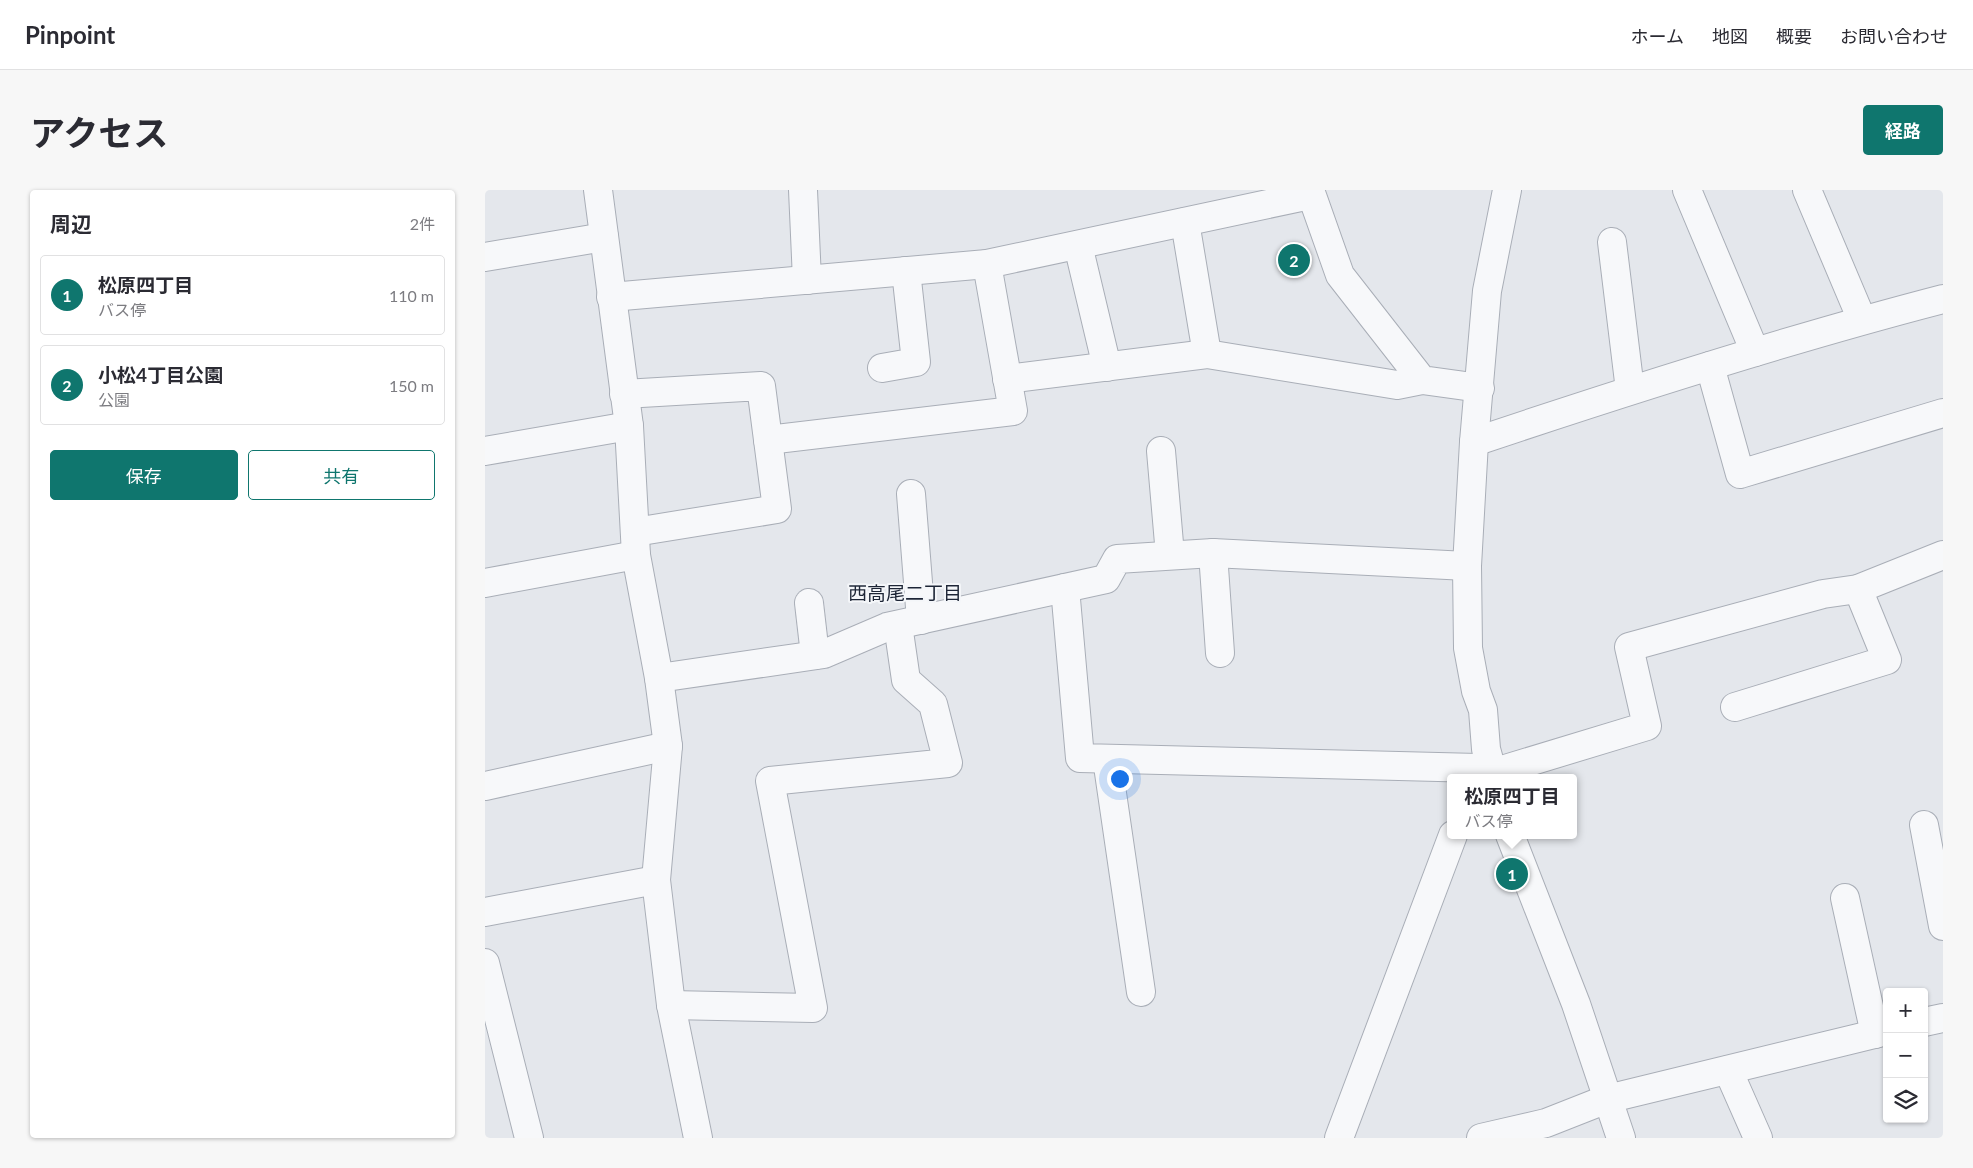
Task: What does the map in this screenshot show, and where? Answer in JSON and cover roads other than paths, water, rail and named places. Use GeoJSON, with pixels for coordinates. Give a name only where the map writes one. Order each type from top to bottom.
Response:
{"type":"FeatureCollection","features":[{"type":"Feature","properties":{"kind":"street"},"geometry":{"type":"LineString","coordinates":[[598,190],[629,426],[636,543],[659,678],[667,746],[656,880],[671,1005],[698,1138]]}},
{"type":"Feature","properties":{"kind":"street"},"geometry":{"type":"LineString","coordinates":[[803,190],[807,280]]}},
{"type":"Feature","properties":{"kind":"street"},"geometry":{"type":"LineString","coordinates":[[1485,769],[1483,710],[1476,691],[1468,648],[1467,566],[1474,442],[1487,291],[1507,190]]}},
{"type":"Feature","properties":{"kind":"street"},"geometry":{"type":"LineString","coordinates":[[1687,190],[1755,352]]}},
{"type":"Feature","properties":{"kind":"street"},"geometry":{"type":"LineString","coordinates":[[1810,191],[1862,320]]}},
{"type":"Feature","properties":{"kind":"street"},"geometry":{"type":"LineString","coordinates":[[611,297],[987,264],[1310,193],[1340,275],[1423,380]]}},
{"type":"Feature","properties":{"kind":"street"},"geometry":{"type":"LineString","coordinates":[[1185,222],[1207,354]]}},
{"type":"Feature","properties":{"kind":"street"},"geometry":{"type":"LineString","coordinates":[[485,257],[604,237]]}},
{"type":"Feature","properties":{"kind":"street"},"geometry":{"type":"LineString","coordinates":[[1612,242],[1630,390]]}},
{"type":"Feature","properties":{"kind":"street"},"geometry":{"type":"LineString","coordinates":[[1078,245],[1107,367]]}},
{"type":"Feature","properties":{"kind":"street"},"geometry":{"type":"LineString","coordinates":[[768,440],[1013,411],[987,264]]}},
{"type":"Feature","properties":{"kind":"street"},"geometry":{"type":"LineString","coordinates":[[882,368],[916,362],[906,271]]}},
{"type":"Feature","properties":{"kind":"street"},"geometry":{"type":"LineString","coordinates":[[1474,442],[1630,390],[1862,320],[1943,299]]}},
{"type":"Feature","properties":{"kind":"street"},"geometry":{"type":"LineString","coordinates":[[1007,379],[1207,354],[1397,385],[1423,380],[1480,388]]}},
{"type":"Feature","properties":{"kind":"street"},"geometry":{"type":"LineString","coordinates":[[1710,366],[1740,474],[1943,413]]}},
{"type":"Feature","properties":{"kind":"street"},"geometry":{"type":"LineString","coordinates":[[485,583],[636,543],[777,509],[761,386],[624,394]]}},
{"type":"Feature","properties":{"kind":"street"},"geometry":{"type":"LineString","coordinates":[[485,451],[629,426]]}},
{"type":"Feature","properties":{"kind":"street"},"geometry":{"type":"LineString","coordinates":[[1161,451],[1170,556]]}},
{"type":"Feature","properties":{"kind":"street"},"geometry":{"type":"LineString","coordinates":[[671,1005],[813,1008],[770,781],[948,763],[933,704],[906,680],[910,623],[911,494]]}},
{"type":"Feature","properties":{"kind":"street"},"geometry":{"type":"LineString","coordinates":[[659,678],[824,654],[887,627],[1106,579],[1117,559],[1213,553],[1467,566]]}},
{"type":"Feature","properties":{"kind":"street"},"geometry":{"type":"LineString","coordinates":[[1213,553],[1221,653]]}},
{"type":"Feature","properties":{"kind":"street"},"geometry":{"type":"LineString","coordinates":[[1065,588],[1080,758],[1485,769],[1647,726],[1629,647],[1823,594],[1858,589],[1943,555]]}},
{"type":"Feature","properties":{"kind":"street"},"geometry":{"type":"LineString","coordinates":[[1735,707],[1887,660],[1858,589]]}},
{"type":"Feature","properties":{"kind":"street"},"geometry":{"type":"LineString","coordinates":[[809,603],[815,655]]}},
{"type":"Feature","properties":{"kind":"street"},"geometry":{"type":"LineString","coordinates":[[485,786],[667,746]]}},
{"type":"Feature","properties":{"kind":"street"},"geometry":{"type":"LineString","coordinates":[[1107,759],[1141,992]]}},
{"type":"Feature","properties":{"kind":"street"},"geometry":{"type":"LineString","coordinates":[[1924,825],[1943,926]]}},
{"type":"Feature","properties":{"kind":"street"},"geometry":{"type":"LineString","coordinates":[[1339,1138],[1451,839]]}},
{"type":"Feature","properties":{"kind":"street"},"geometry":{"type":"LineString","coordinates":[[1512,839],[1576,1004],[1621,1138]]}},
{"type":"Feature","properties":{"kind":"street"},"geometry":{"type":"LineString","coordinates":[[485,912],[656,880]]}},
{"type":"Feature","properties":{"kind":"street"},"geometry":{"type":"LineString","coordinates":[[1481,1138],[1546,1122],[1607,1099],[1881,1033],[1845,898]]}},
{"type":"Feature","properties":{"kind":"street"},"geometry":{"type":"LineString","coordinates":[[485,963],[529,1138]]}},
{"type":"Feature","properties":{"kind":"street"},"geometry":{"type":"LineString","coordinates":[[1928,1021],[1943,1018]]}},
{"type":"Feature","properties":{"kind":"street"},"geometry":{"type":"LineString","coordinates":[[1728,1070],[1758,1138]]}},
{"type":"Feature","properties":{"kind":"place","name":"小松4丁目公園"},"geometry":{"type":"Point","coordinates":[1294,260]}},
{"type":"Feature","properties":{"kind":"place","name":"松原四丁目"},"geometry":{"type":"Point","coordinates":[1512,874]}},
{"type":"Feature","properties":{"kind":"district","name":"西高尾二丁目"},"geometry":{"type":"Point","coordinates":[905,593]}}]}
